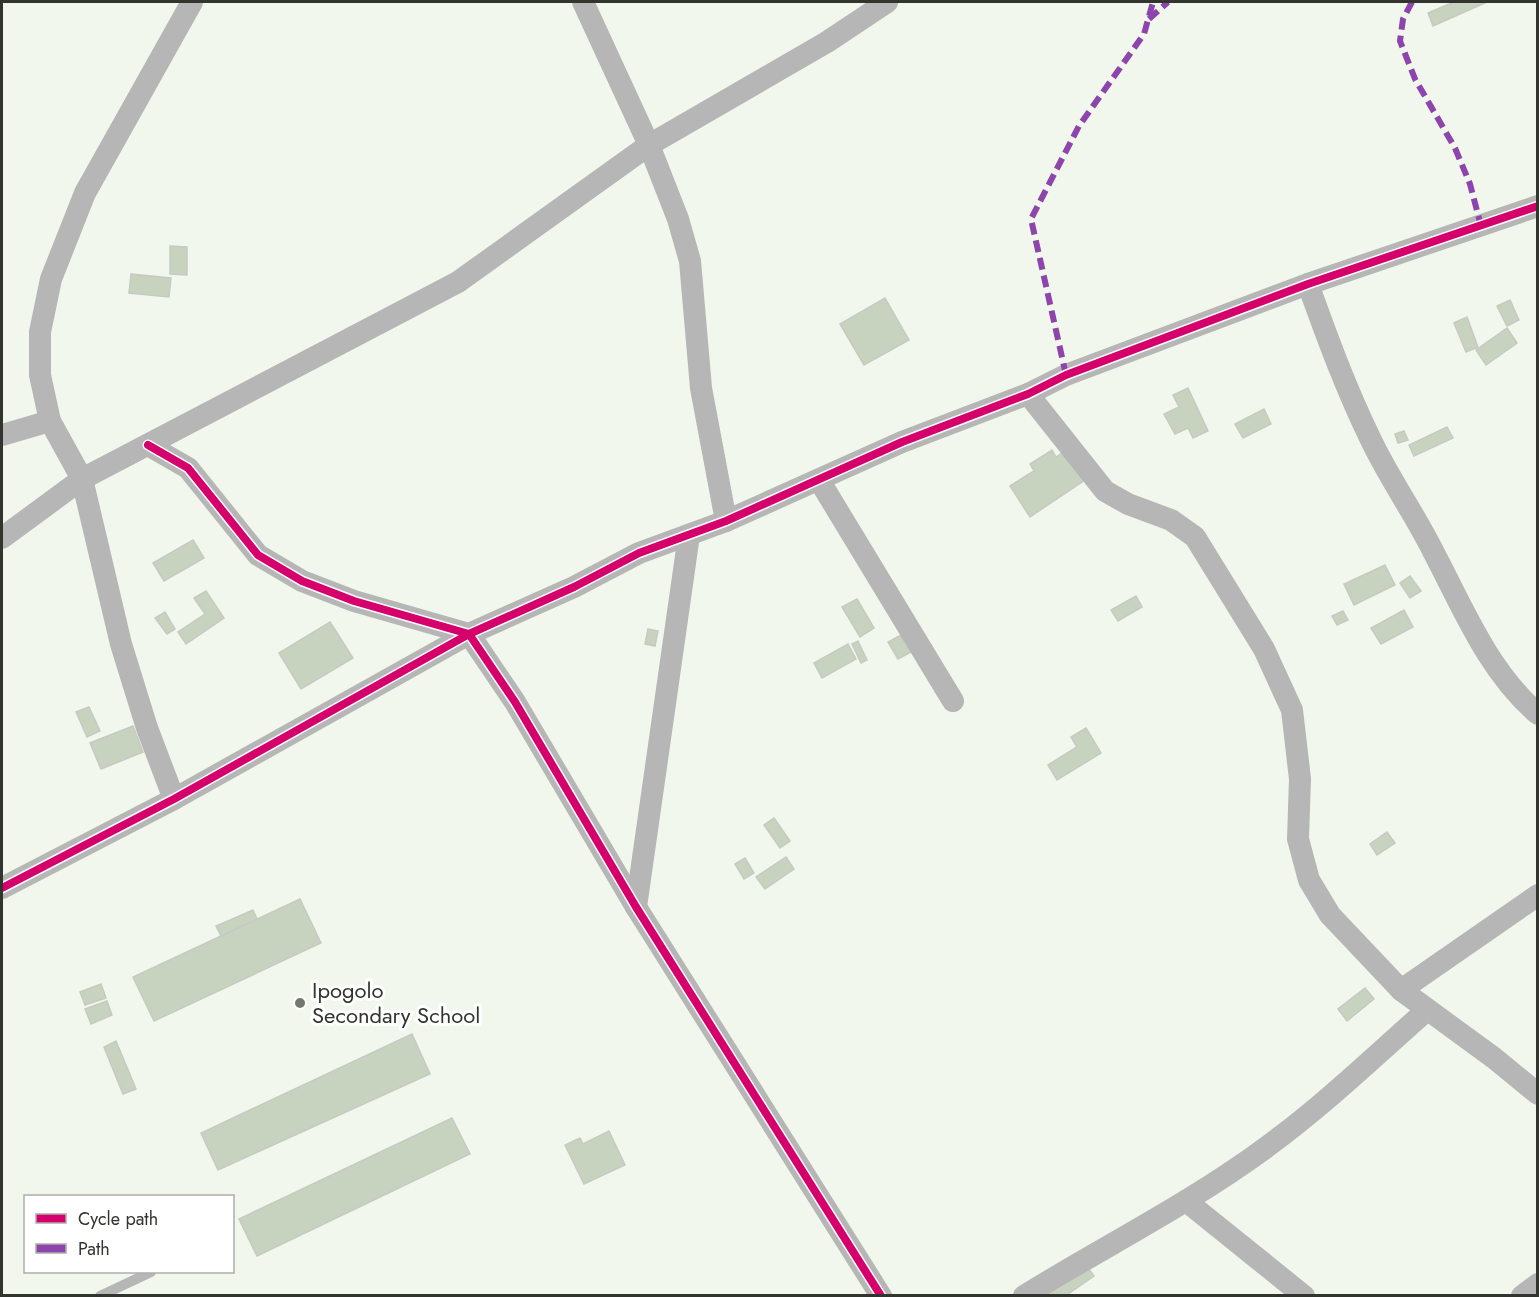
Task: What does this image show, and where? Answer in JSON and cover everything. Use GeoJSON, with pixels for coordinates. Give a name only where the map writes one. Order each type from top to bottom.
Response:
{"type":"FeatureCollection","features":[{"type":"Feature","properties":{"kind":"street"},"geometry":{"type":"LineString","coordinates":[[174,799],[147,728],[121,644],[82,479],[50,421],[40,375],[40,332],[51,279],[85,193],[192,2]]}},
{"type":"Feature","properties":{"kind":"street"},"geometry":{"type":"LineString","coordinates":[[583,2],[649,145],[678,219],[690,261],[701,388],[726,521]]}},
{"type":"Feature","properties":{"kind":"street"},"geometry":{"type":"LineString","coordinates":[[2,538],[82,479],[458,282],[649,145],[827,42],[885,2]]}},
{"type":"Feature","properties":{"kind":"street"},"geometry":{"type":"LineString","coordinates":[[2,888],[174,799],[469,634],[574,587],[639,553],[726,521],[902,442],[1028,394],[1066,375],[1308,284],[1538,206]]}},
{"type":"Feature","properties":{"kind":"street"},"geometry":{"type":"LineString","coordinates":[[1308,284],[1338,367],[1371,442],[1431,546],[1488,656],[1520,698],[1538,714]]}},
{"type":"Feature","properties":{"kind":"street"},"geometry":{"type":"LineString","coordinates":[[1028,394],[1105,491],[1128,504],[1171,520],[1189,532],[1245,616],[1268,657],[1292,710],[1300,779],[1298,839],[1309,880],[1330,915],[1401,990],[1494,1058],[1538,1094]]}},
{"type":"Feature","properties":{"kind":"street"},"geometry":{"type":"LineString","coordinates":[[2,435],[50,421]]}},
{"type":"Feature","properties":{"kind":"street"},"geometry":{"type":"LineString","coordinates":[[148,445],[188,468],[258,555],[302,581],[354,601],[469,634],[521,711],[636,907],[881,1296]]}},
{"type":"Feature","properties":{"kind":"street"},"geometry":{"type":"LineString","coordinates":[[819,480],[953,701]]}},
{"type":"Feature","properties":{"kind":"street"},"geometry":{"type":"LineString","coordinates":[[636,907],[689,535]]}},
{"type":"Feature","properties":{"kind":"street"},"geometry":{"type":"LineString","coordinates":[[1401,990],[1538,895]]}},
{"type":"Feature","properties":{"kind":"street"},"geometry":{"type":"LineString","coordinates":[[1024,1296],[1186,1201],[1267,1147],[1313,1111],[1427,1010]]}},
{"type":"Feature","properties":{"kind":"street"},"geometry":{"type":"LineString","coordinates":[[1186,1201],[1304,1296]]}},
{"type":"Feature","properties":{"kind":"street"},"geometry":{"type":"LineString","coordinates":[[1522,1296],[1538,1284]]}},
{"type":"Feature","properties":{"kind":"lane"},"geometry":{"type":"LineString","coordinates":[[100,1296],[149,1273]]}},
{"type":"Feature","properties":{"kind":"building"},"geometry":{"type":"Polygon","coordinates":[[[1454,2],[1487,2],[1433,26],[1428,13],[1454,2]]]}},
{"type":"Feature","properties":{"kind":"building"},"geometry":{"type":"Polygon","coordinates":[[[170,246],[187,247],[187,275],[170,274],[170,246]]]}},
{"type":"Feature","properties":{"kind":"building"},"geometry":{"type":"Polygon","coordinates":[[[131,274],[171,278],[169,297],[129,293],[131,274]]]}},
{"type":"Feature","properties":{"kind":"building"},"geometry":{"type":"Polygon","coordinates":[[[885,298],[909,340],[864,365],[840,324],[885,298]]]}},
{"type":"Feature","properties":{"kind":"building"},"geometry":{"type":"Polygon","coordinates":[[[1510,300],[1519,320],[1507,326],[1497,306],[1510,300]]]}},
{"type":"Feature","properties":{"kind":"building"},"geometry":{"type":"Polygon","coordinates":[[[1467,317],[1478,347],[1466,352],[1454,323],[1467,317]]]}},
{"type":"Feature","properties":{"kind":"building"},"geometry":{"type":"Polygon","coordinates":[[[1507,328],[1517,343],[1486,365],[1476,350],[1507,328]]]}},
{"type":"Feature","properties":{"kind":"building"},"geometry":{"type":"Polygon","coordinates":[[[1188,388],[1208,431],[1193,438],[1188,428],[1175,434],[1164,414],[1179,407],[1173,395],[1188,388]]]}},
{"type":"Feature","properties":{"kind":"building"},"geometry":{"type":"Polygon","coordinates":[[[1264,409],[1271,424],[1243,438],[1235,424],[1264,409]]]}},
{"type":"Feature","properties":{"kind":"building"},"geometry":{"type":"Polygon","coordinates":[[[1447,427],[1453,438],[1414,456],[1409,445],[1447,427]]]}},
{"type":"Feature","properties":{"kind":"building"},"geometry":{"type":"Polygon","coordinates":[[[1404,431],[1408,440],[1398,443],[1395,434],[1404,431]]]}},
{"type":"Feature","properties":{"kind":"building"},"geometry":{"type":"Polygon","coordinates":[[[1068,449],[1088,478],[1030,517],[1010,486],[1034,471],[1030,464],[1052,450],[1056,457],[1068,449]]]}},
{"type":"Feature","properties":{"kind":"building"},"geometry":{"type":"Polygon","coordinates":[[[193,540],[204,558],[164,581],[153,563],[193,540]]]}},
{"type":"Feature","properties":{"kind":"building"},"geometry":{"type":"Polygon","coordinates":[[[1385,565],[1395,585],[1354,605],[1344,584],[1385,565]]]}},
{"type":"Feature","properties":{"kind":"building"},"geometry":{"type":"Polygon","coordinates":[[[1410,576],[1421,591],[1410,598],[1400,583],[1410,576]]]}},
{"type":"Feature","properties":{"kind":"building"},"geometry":{"type":"Polygon","coordinates":[[[206,591],[224,618],[186,644],[178,632],[205,614],[194,598],[206,591]]]}},
{"type":"Feature","properties":{"kind":"building"},"geometry":{"type":"Polygon","coordinates":[[[1136,596],[1142,607],[1118,621],[1111,610],[1136,596]]]}},
{"type":"Feature","properties":{"kind":"building"},"geometry":{"type":"Polygon","coordinates":[[[857,599],[874,628],[860,637],[842,607],[857,599]]]}},
{"type":"Feature","properties":{"kind":"building"},"geometry":{"type":"Polygon","coordinates":[[[1404,610],[1413,627],[1381,644],[1371,628],[1404,610]]]}},
{"type":"Feature","properties":{"kind":"building"},"geometry":{"type":"Polygon","coordinates":[[[1343,611],[1348,620],[1337,625],[1332,616],[1343,611]]]}},
{"type":"Feature","properties":{"kind":"building"},"geometry":{"type":"Polygon","coordinates":[[[165,612],[175,629],[167,634],[155,618],[165,612]]]}},
{"type":"Feature","properties":{"kind":"building"},"geometry":{"type":"Polygon","coordinates":[[[330,622],[353,658],[301,689],[279,653],[330,622]]]}},
{"type":"Feature","properties":{"kind":"building"},"geometry":{"type":"Polygon","coordinates":[[[648,629],[658,631],[655,646],[645,644],[648,629]]]}},
{"type":"Feature","properties":{"kind":"building"},"geometry":{"type":"Polygon","coordinates":[[[903,634],[913,651],[898,659],[888,642],[903,634]]]}},
{"type":"Feature","properties":{"kind":"building"},"geometry":{"type":"Polygon","coordinates":[[[858,641],[867,660],[861,663],[852,644],[858,641]]]}},
{"type":"Feature","properties":{"kind":"building"},"geometry":{"type":"Polygon","coordinates":[[[848,644],[856,659],[822,678],[814,663],[848,644]]]}},
{"type":"Feature","properties":{"kind":"building"},"geometry":{"type":"Polygon","coordinates":[[[89,707],[100,731],[87,737],[76,712],[89,707]]]}},
{"type":"Feature","properties":{"kind":"building"},"geometry":{"type":"Polygon","coordinates":[[[133,726],[143,752],[101,769],[90,743],[133,726]]]}},
{"type":"Feature","properties":{"kind":"building"},"geometry":{"type":"Polygon","coordinates":[[[1086,728],[1101,753],[1057,780],[1048,765],[1077,747],[1071,737],[1086,728]]]}},
{"type":"Feature","properties":{"kind":"building"},"geometry":{"type":"Polygon","coordinates":[[[774,818],[790,841],[780,848],[764,825],[774,818]]]}},
{"type":"Feature","properties":{"kind":"building"},"geometry":{"type":"Polygon","coordinates":[[[1387,832],[1395,843],[1377,855],[1370,844],[1387,832]]]}},
{"type":"Feature","properties":{"kind":"building"},"geometry":{"type":"Polygon","coordinates":[[[786,857],[794,869],[765,889],[756,877],[786,857]]]}},
{"type":"Feature","properties":{"kind":"building"},"geometry":{"type":"Polygon","coordinates":[[[745,858],[754,873],[744,879],[735,864],[745,858]]]}},
{"type":"Feature","properties":{"kind":"building"},"geometry":{"type":"Polygon","coordinates":[[[300,899],[321,943],[154,1021],[133,977],[300,899]]]}},
{"type":"Feature","properties":{"kind":"building"},"geometry":{"type":"Polygon","coordinates":[[[253,910],[257,919],[221,936],[216,926],[253,910]]]}},
{"type":"Feature","properties":{"kind":"building"},"geometry":{"type":"Polygon","coordinates":[[[101,984],[106,998],[85,1005],[80,992],[101,984]]]}},
{"type":"Feature","properties":{"kind":"building"},"geometry":{"type":"Polygon","coordinates":[[[1365,988],[1374,999],[1347,1021],[1338,1009],[1365,988]]]}},
{"type":"Feature","properties":{"kind":"building"},"geometry":{"type":"Polygon","coordinates":[[[107,1001],[112,1015],[91,1024],[85,1009],[107,1001]]]}},
{"type":"Feature","properties":{"kind":"building"},"geometry":{"type":"Polygon","coordinates":[[[412,1034],[430,1074],[218,1170],[201,1133],[412,1034]]]}},
{"type":"Feature","properties":{"kind":"building"},"geometry":{"type":"Polygon","coordinates":[[[116,1041],[136,1089],[123,1094],[104,1047],[116,1041]]]}},
{"type":"Feature","properties":{"kind":"building"},"geometry":{"type":"Polygon","coordinates":[[[452,1118],[470,1154],[257,1256],[239,1219],[452,1118]]]}},
{"type":"Feature","properties":{"kind":"building"},"geometry":{"type":"Polygon","coordinates":[[[609,1131],[625,1165],[584,1184],[565,1145],[580,1138],[583,1144],[609,1131]]]}},
{"type":"Feature","properties":{"kind":"building"},"geometry":{"type":"Polygon","coordinates":[[[1086,1265],[1094,1276],[1065,1296],[1042,1296],[1086,1265]]]}},
{"type":"Feature","properties":{"kind":"marked path"},"geometry":{"type":"LineString","coordinates":[[1066,375],[1031,219],[1079,126],[1144,34],[1153,2]]}},
{"type":"Feature","properties":{"kind":"marked path"},"geometry":{"type":"LineString","coordinates":[[1149,19],[1168,2]]}},
{"type":"Feature","properties":{"kind":"marked path"},"geometry":{"type":"LineString","coordinates":[[1412,2],[1403,19],[1400,41],[1415,79],[1455,148],[1470,184],[1481,226]]}},
{"type":"Feature","properties":{"kind":"cycle path"},"geometry":{"type":"LineString","coordinates":[[2,888],[174,799],[469,634],[574,587],[639,553],[726,521],[902,442],[1028,394],[1066,375],[1308,284],[1538,206]]}},
{"type":"Feature","properties":{"kind":"cycle path"},"geometry":{"type":"LineString","coordinates":[[148,445],[188,468],[258,555],[302,581],[354,601],[469,634],[515,702],[636,907],[881,1296]]}},
{"type":"Feature","properties":{"kind":"place","name":"Ipogolo Secondary School"},"geometry":{"type":"Point","coordinates":[300,1003]}}]}
